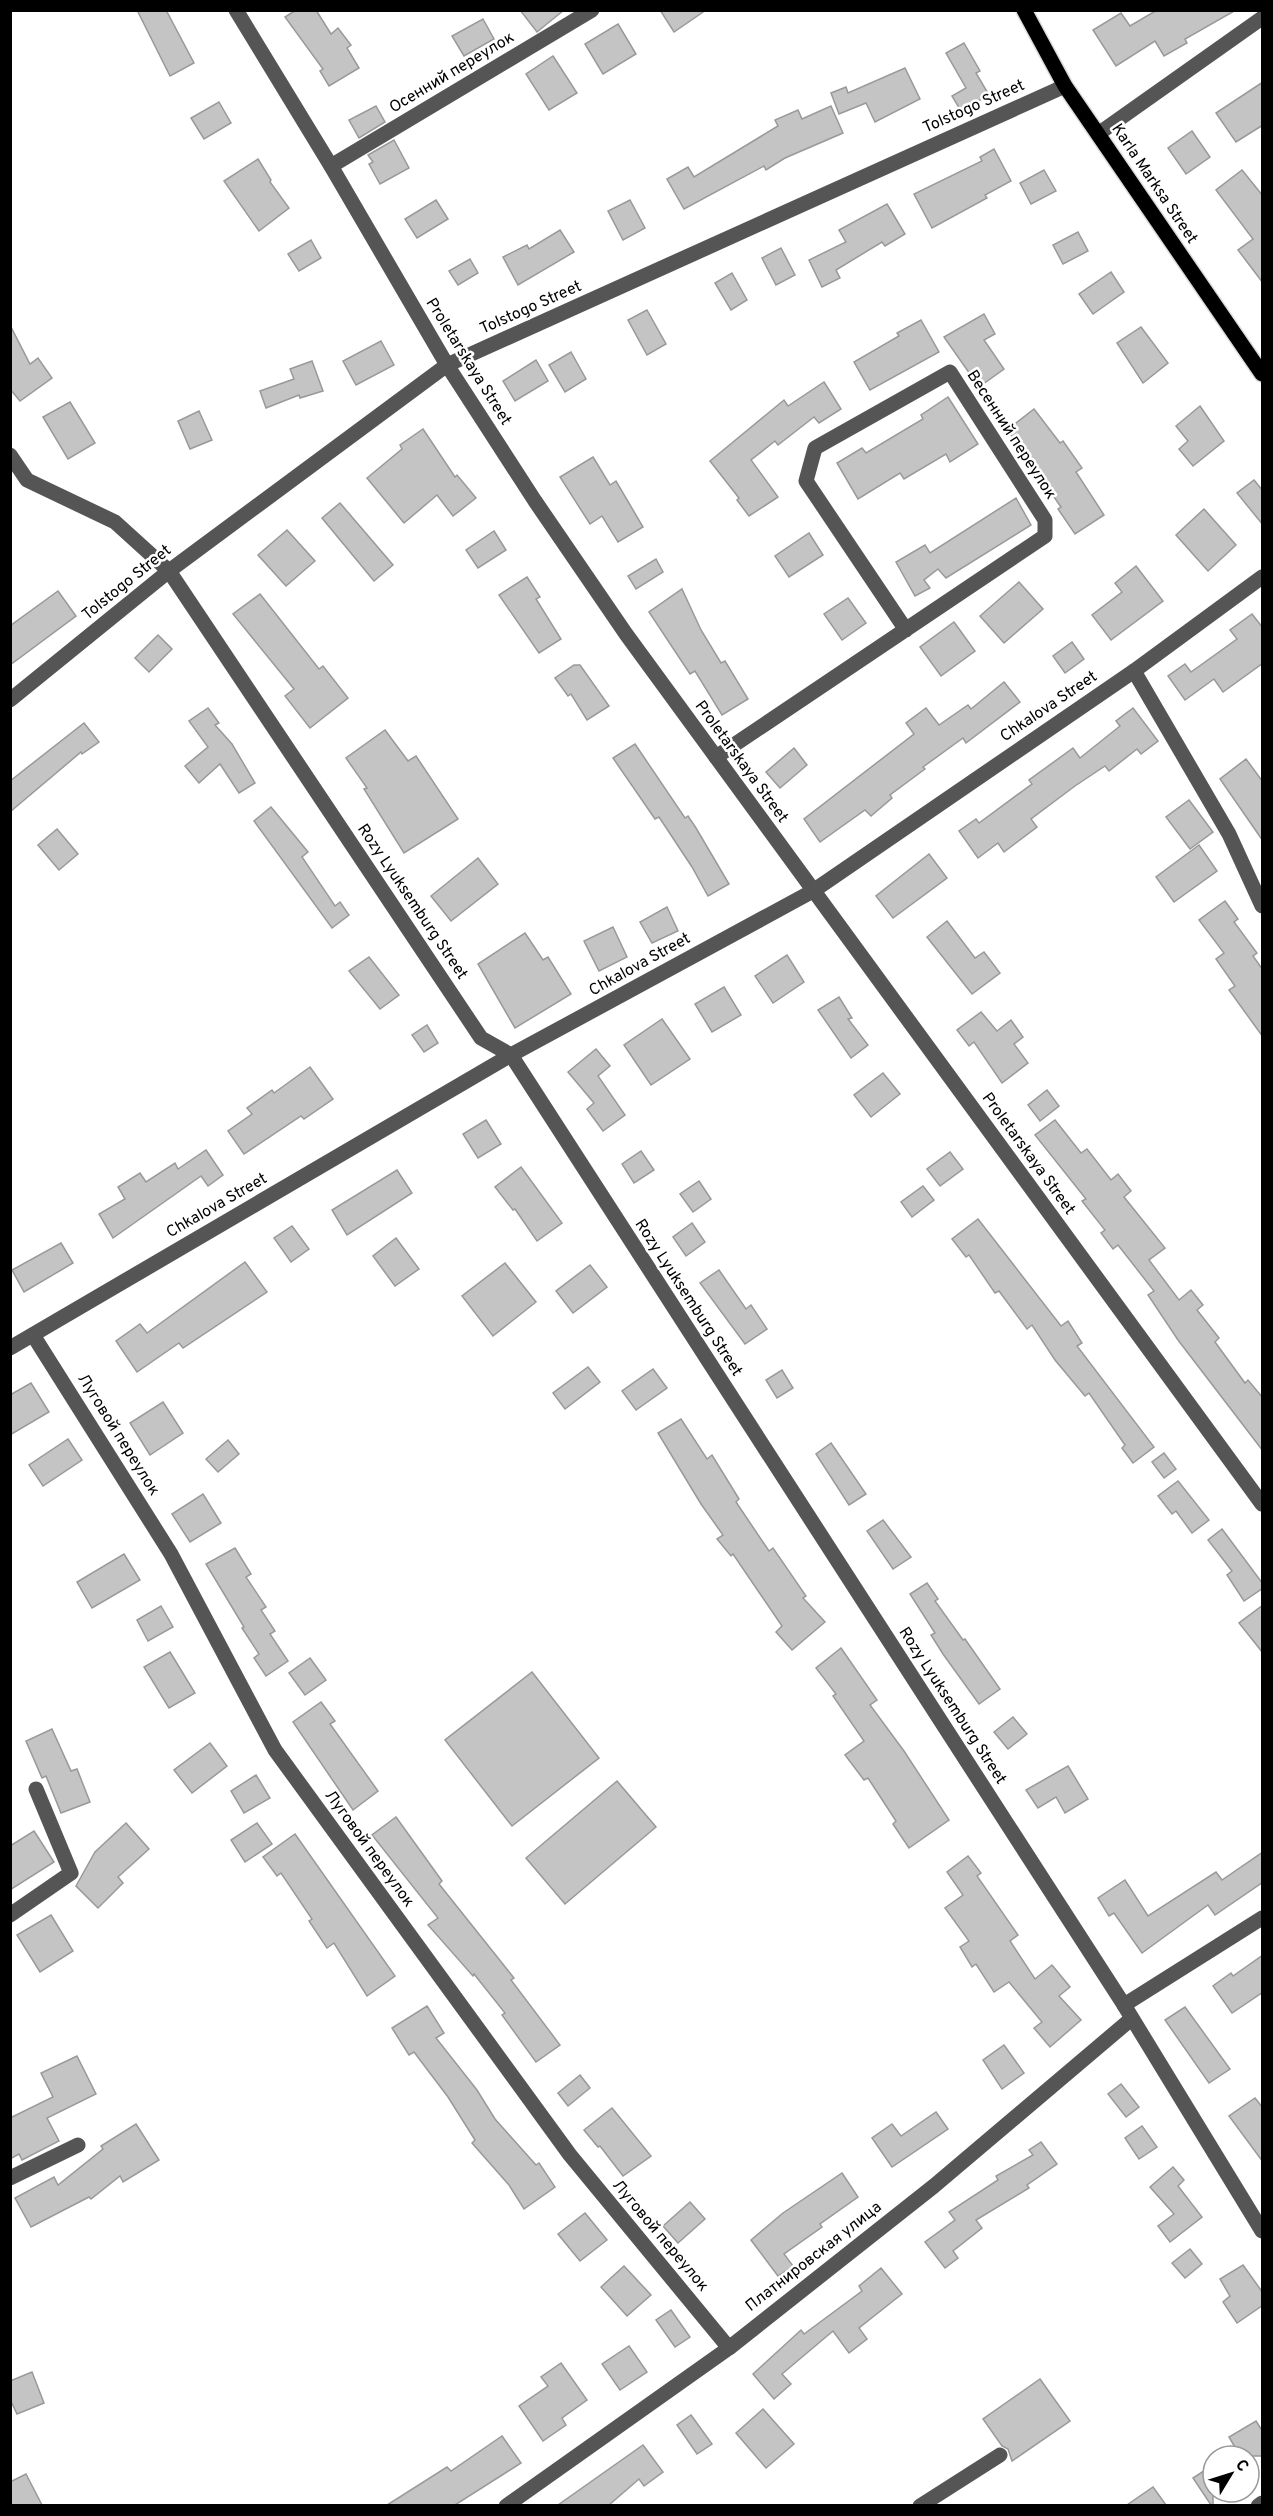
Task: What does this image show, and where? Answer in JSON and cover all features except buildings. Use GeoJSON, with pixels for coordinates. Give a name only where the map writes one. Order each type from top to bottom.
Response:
{"type":"FeatureCollection","features":[{"type":"Feature","properties":{"kind":"main road","name":"Karla Marksa Street"},"geometry":{"type":"LineString","coordinates":[[1024,10],[1065,86],[1263,374]]}},
{"type":"Feature","properties":{"kind":"street","name":"Proletarskaya Street"},"geometry":{"type":"LineString","coordinates":[[236,10],[331,166],[447,365],[567,548],[813,891],[1263,1504]]}},
{"type":"Feature","properties":{"kind":"street","name":"Осенний переулок"},"geometry":{"type":"LineString","coordinates":[[331,166],[592,10]]}},
{"type":"Feature","properties":{"kind":"street"},"geometry":{"type":"LineString","coordinates":[[1098,134],[1263,18]]}},
{"type":"Feature","properties":{"kind":"street","name":"Tolstogo Street"},"geometry":{"type":"LineString","coordinates":[[10,700],[169,571],[447,365],[1065,86]]}},
{"type":"Feature","properties":{"kind":"street","name":"Весенний переулок"},"geometry":{"type":"LineString","coordinates":[[716,757],[906,630],[1045,536],[1045,520],[950,372],[815,448],[806,481],[906,630]]}},
{"type":"Feature","properties":{"kind":"street","name":"Rozy Lyuksemburg Street"},"geometry":{"type":"LineString","coordinates":[[10,455],[27,480],[115,522],[169,571],[481,1038],[511,1055],[1124,2005],[1131,2020],[1263,2231]]}},
{"type":"Feature","properties":{"kind":"street","name":"Chkalova Street"},"geometry":{"type":"LineString","coordinates":[[10,1348],[511,1055],[813,891],[1134,671],[1263,577]]}},
{"type":"Feature","properties":{"kind":"street"},"geometry":{"type":"LineString","coordinates":[[1134,671],[1229,834],[1263,906]]}},
{"type":"Feature","properties":{"kind":"street","name":"Луговой переулок"},"geometry":{"type":"LineString","coordinates":[[33,1335],[171,1554],[275,1749],[570,2155],[729,2348]]}},
{"type":"Feature","properties":{"kind":"street"},"geometry":{"type":"LineString","coordinates":[[10,1915],[70,1873],[36,1790]]}},
{"type":"Feature","properties":{"kind":"street"},"geometry":{"type":"LineString","coordinates":[[1124,2005],[1263,1918]]}},
{"type":"Feature","properties":{"kind":"street","name":"Платнировская улица"},"geometry":{"type":"LineString","coordinates":[[506,2505],[729,2348],[934,2186],[1131,2020]]}},
{"type":"Feature","properties":{"kind":"street"},"geometry":{"type":"LineString","coordinates":[[10,2178],[78,2145]]}},
{"type":"Feature","properties":{"kind":"street"},"geometry":{"type":"LineString","coordinates":[[920,2505],[1000,2455]]}},
{"type":"Feature","properties":{"kind":"street"},"geometry":{"type":"LineString","coordinates":[[1258,2505],[1263,2503]]}}]}
